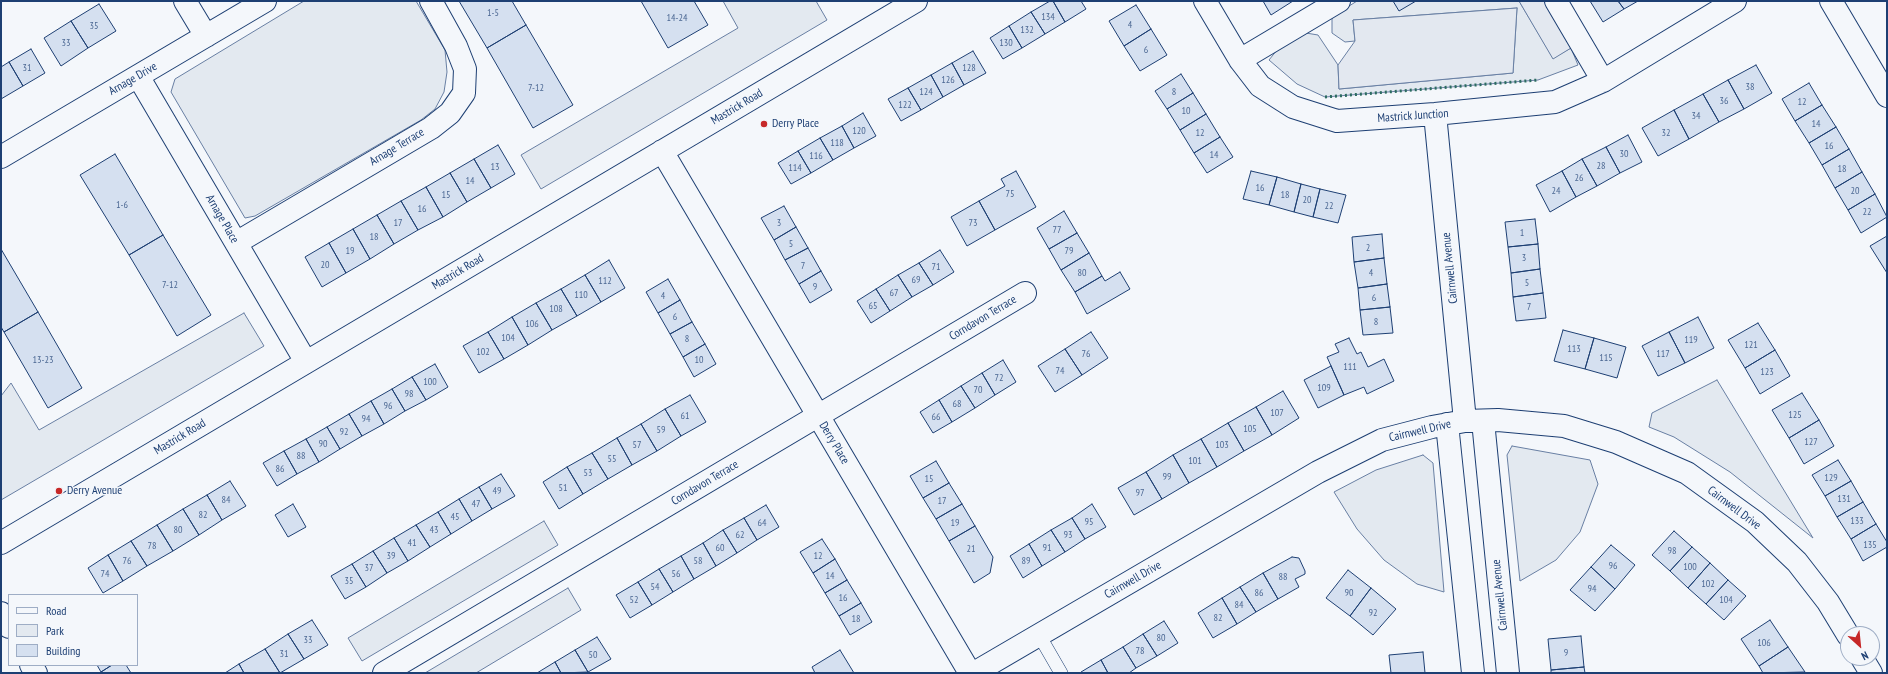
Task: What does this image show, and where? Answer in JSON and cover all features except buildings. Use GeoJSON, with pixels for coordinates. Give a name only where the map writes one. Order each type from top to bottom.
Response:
{"type":"FeatureCollection","features":[{"type":"Feature","properties":{"kind":"street"},"geometry":{"type":"LineString","coordinates":[[185,1],[206,36]]}},
{"type":"Feature","properties":{"kind":"street","name":"Arnage Drive"},"geometry":{"type":"LineString","coordinates":[[1,157],[265,1]]}},
{"type":"Feature","properties":{"kind":"street","name":"Arnage Terrace"},"geometry":{"type":"LineString","coordinates":[[236,243],[431,128],[450,113],[464,92],[465,69],[456,46],[431,1]]}},
{"type":"Feature","properties":{"kind":"street","name":"Mastrick Road"},"geometry":{"type":"LineString","coordinates":[[1,544],[916,1]]}},
{"type":"Feature","properties":{"kind":"street","name":"Mastrick Junction"},"geometry":{"type":"LineString","coordinates":[[1205,1],[1240,60],[1260,86],[1293,107],[1337,121],[1435,114],[1555,102],[1603,81],[1734,1]]}},
{"type":"Feature","properties":{"kind":"street"},"geometry":{"type":"LineString","coordinates":[[1240,60],[1339,1]]}},
{"type":"Feature","properties":{"kind":"street"},"geometry":{"type":"LineString","coordinates":[[1556,1],[1603,81]]}},
{"type":"Feature","properties":{"kind":"street"},"geometry":{"type":"LineString","coordinates":[[1831,1],[1887,96]]}},
{"type":"Feature","properties":{"kind":"street","name":"Arnage Place"},"geometry":{"type":"LineString","coordinates":[[138,76],[306,362]]}},
{"type":"Feature","properties":{"kind":"street","name":"Cairnwell Avenue"},"geometry":{"type":"LineString","coordinates":[[1435,114],[1465,422],[1473,673]]}},
{"type":"Feature","properties":{"kind":"street","name":"Derry Place"},"geometry":{"type":"LineString","coordinates":[[662,151],[970,673]]}},
{"type":"Feature","properties":{"kind":"street","name":"Corndavon Terrace"},"geometry":{"type":"LineString","coordinates":[[384,673],[1025,293]]}},
{"type":"Feature","properties":{"kind":"street","name":"Cairnwell Drive"},"geometry":{"type":"LineString","coordinates":[[974,673],[1318,472],[1382,440],[1465,422],[1498,420],[1564,426],[1616,442],[1687,473],[1755,522],[1797,562],[1828,602],[1843,626]]}},
{"type":"Feature","properties":{"kind":"street","name":"Cairnwell Avenue"},"geometry":{"type":"LineString","coordinates":[[1465,422],[1508,673]]}},
{"type":"Feature","properties":{"kind":"street"},"geometry":{"type":"LineString","coordinates":[[1,613],[8,625]]}},
{"type":"Feature","properties":{"kind":"lane"},"geometry":{"type":"LineString","coordinates":[[1039,635],[1061,673]]}},
{"type":"Feature","properties":{"kind":"green space"},"geometry":{"type":"Polygon","coordinates":[[[304,1],[416,1],[445,50],[447,72],[444,92],[435,109],[421,120],[255,216],[245,218],[171,92],[175,79],[304,1]]]}},
{"type":"Feature","properties":{"kind":"green space"},"geometry":{"type":"Polygon","coordinates":[[[723,1],[816,1],[827,20],[541,189],[521,155],[738,28],[723,1]]]}},
{"type":"Feature","properties":{"kind":"green space"},"geometry":{"type":"Polygon","coordinates":[[[1357,1],[1519,1],[1553,58],[1571,48],[1578,65],[1538,80],[1325,97],[1297,84],[1269,60],[1277,50],[1306,33],[1318,35],[1338,65],[1339,89],[1513,73],[1517,8],[1353,20],[1355,41],[1345,42],[1332,33],[1332,17],[1357,1]]]}},
{"type":"Feature","properties":{"kind":"green space"},"geometry":{"type":"Polygon","coordinates":[[[244,313],[264,346],[1,500],[1,396],[11,383],[39,430],[244,313]]]}},
{"type":"Feature","properties":{"kind":"green space"},"geometry":{"type":"Polygon","coordinates":[[[1717,380],[1813,538],[1730,472],[1674,437],[1649,427],[1652,413],[1717,380]]]}},
{"type":"Feature","properties":{"kind":"green space"},"geometry":{"type":"Polygon","coordinates":[[[1512,446],[1590,460],[1598,484],[1580,532],[1556,560],[1520,581],[1507,455],[1512,446]]]}},
{"type":"Feature","properties":{"kind":"green space"},"geometry":{"type":"Polygon","coordinates":[[[1423,455],[1433,463],[1444,592],[1417,584],[1384,560],[1357,529],[1334,492],[1376,470],[1423,455]]]}},
{"type":"Feature","properties":{"kind":"green space"},"geometry":{"type":"Polygon","coordinates":[[[544,521],[558,545],[362,661],[348,638],[544,521]]]}},
{"type":"Feature","properties":{"kind":"green space"},"geometry":{"type":"Polygon","coordinates":[[[568,588],[581,610],[476,673],[425,673],[568,588]]]}},
{"type":"Feature","properties":{"kind":"shaded area"},"geometry":{"type":"Polygon","coordinates":[[[1519,1],[1544,1],[1571,48],[1553,59],[1519,1]]]}},
{"type":"Feature","properties":{"kind":"shaded area"},"geometry":{"type":"Polygon","coordinates":[[[1517,8],[1513,73],[1339,89],[1338,65],[1355,41],[1353,20],[1517,8]]]}},
{"type":"Feature","properties":{"kind":"hedge"},"geometry":{"type":"LineString","coordinates":[[1325,97],[1538,80]]}},
{"type":"Feature","properties":{"kind":"place","name":"Derry Place"},"geometry":{"type":"Point","coordinates":[764,124]}},
{"type":"Feature","properties":{"kind":"place","name":"Derry Avenue"},"geometry":{"type":"Point","coordinates":[59,491]}}]}
